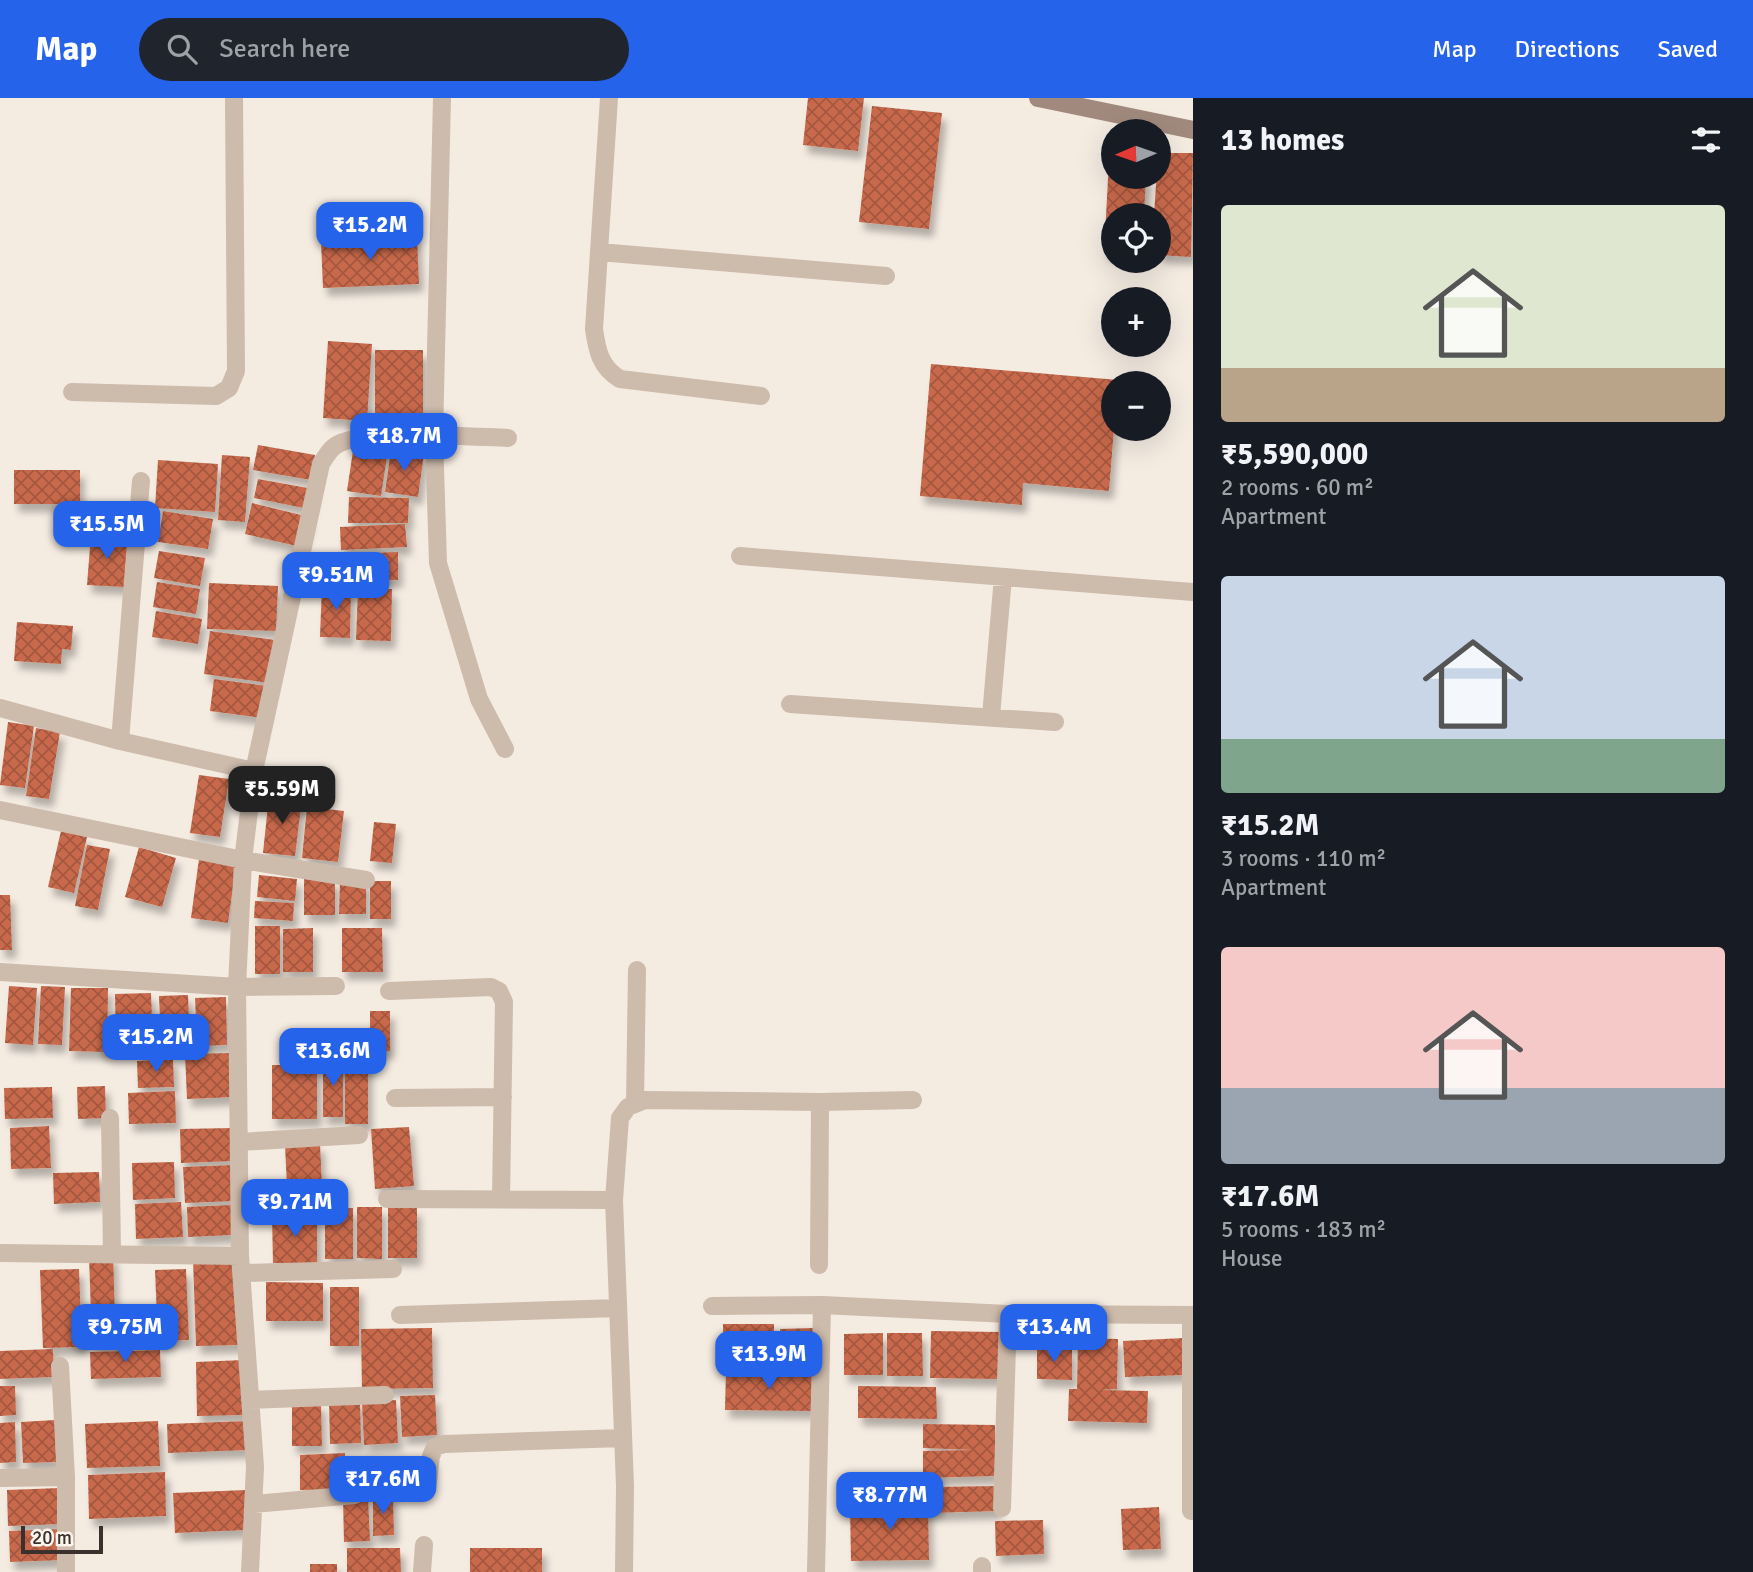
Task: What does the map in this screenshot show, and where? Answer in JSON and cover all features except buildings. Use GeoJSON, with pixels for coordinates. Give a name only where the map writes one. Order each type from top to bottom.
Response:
{"type":"FeatureCollection","features":[{"type":"Feature","properties":{"kind":"street"},"geometry":{"type":"LineString","coordinates":[[72,392],[216,396],[229,388],[236,371],[234,98]]}},
{"type":"Feature","properties":{"kind":"street"},"geometry":{"type":"LineString","coordinates":[[442,98],[434,435],[438,564],[480,699],[505,749]]}},
{"type":"Feature","properties":{"kind":"street"},"geometry":{"type":"LineString","coordinates":[[609,98],[594,328],[597,353],[608,372],[620,379],[761,396]]}},
{"type":"Feature","properties":{"kind":"street"},"geometry":{"type":"LineString","coordinates":[[1038,98],[1103,104],[1193,130]]}},
{"type":"Feature","properties":{"kind":"street"},"geometry":{"type":"LineString","coordinates":[[599,252],[886,276]]}},
{"type":"Feature","properties":{"kind":"street"},"geometry":{"type":"LineString","coordinates":[[250,1572],[255,1467],[241,1264],[237,987],[243,860],[254,771],[321,464],[334,447],[354,437],[434,435],[508,438]]}},
{"type":"Feature","properties":{"kind":"street"},"geometry":{"type":"LineString","coordinates":[[120,741],[141,481]]}},
{"type":"Feature","properties":{"kind":"street"},"geometry":{"type":"LineString","coordinates":[[740,556],[1193,592]]}},
{"type":"Feature","properties":{"kind":"street"},"geometry":{"type":"LineString","coordinates":[[991,716],[1003,577]]}},
{"type":"Feature","properties":{"kind":"street"},"geometry":{"type":"LineString","coordinates":[[790,704],[1055,722]]}},
{"type":"Feature","properties":{"kind":"street"},"geometry":{"type":"LineString","coordinates":[[0,708],[120,741],[254,771]]}},
{"type":"Feature","properties":{"kind":"street"},"geometry":{"type":"LineString","coordinates":[[0,810],[243,860],[366,880]]}},
{"type":"Feature","properties":{"kind":"street"},"geometry":{"type":"LineString","coordinates":[[635,1104],[637,970]]}},
{"type":"Feature","properties":{"kind":"street"},"geometry":{"type":"LineString","coordinates":[[0,972],[237,987],[335,986]]}},
{"type":"Feature","properties":{"kind":"street"},"geometry":{"type":"LineString","coordinates":[[389,991],[491,987],[499,991],[504,1002],[501,1199]]}},
{"type":"Feature","properties":{"kind":"street"},"geometry":{"type":"LineString","coordinates":[[395,1098],[503,1097]]}},
{"type":"Feature","properties":{"kind":"street"},"geometry":{"type":"LineString","coordinates":[[624,1572],[623,1438],[614,1200],[620,1118],[628,1107],[645,1100],[913,1100]]}},
{"type":"Feature","properties":{"kind":"street"},"geometry":{"type":"LineString","coordinates":[[819,1265],[820,1102]]}},
{"type":"Feature","properties":{"kind":"street"},"geometry":{"type":"LineString","coordinates":[[110,1118],[112,1254]]}},
{"type":"Feature","properties":{"kind":"street"},"geometry":{"type":"LineString","coordinates":[[239,1142],[359,1135]]}},
{"type":"Feature","properties":{"kind":"street"},"geometry":{"type":"LineString","coordinates":[[387,1199],[614,1200]]}},
{"type":"Feature","properties":{"kind":"street"},"geometry":{"type":"LineString","coordinates":[[0,1253],[112,1254],[241,1264],[393,1269]]}},
{"type":"Feature","properties":{"kind":"street"},"geometry":{"type":"LineString","coordinates":[[712,1306],[822,1306],[1008,1314],[1192,1315],[1191,1511]]}},
{"type":"Feature","properties":{"kind":"street"},"geometry":{"type":"LineString","coordinates":[[816,1572],[822,1306]]}},
{"type":"Feature","properties":{"kind":"street"},"geometry":{"type":"LineString","coordinates":[[400,1315],[618,1308]]}},
{"type":"Feature","properties":{"kind":"street"},"geometry":{"type":"LineString","coordinates":[[1002,1507],[1008,1314]]}},
{"type":"Feature","properties":{"kind":"street"},"geometry":{"type":"LineString","coordinates":[[60,1366],[66,1477],[66,1572]]}},
{"type":"Feature","properties":{"kind":"street"},"geometry":{"type":"LineString","coordinates":[[250,1400],[385,1395]]}},
{"type":"Feature","properties":{"kind":"street"},"geometry":{"type":"LineString","coordinates":[[428,1482],[430,1456],[435,1447],[444,1444],[623,1438]]}},
{"type":"Feature","properties":{"kind":"street"},"geometry":{"type":"LineString","coordinates":[[0,1478],[66,1477]]}},
{"type":"Feature","properties":{"kind":"street"},"geometry":{"type":"LineString","coordinates":[[253,1504],[355,1495]]}},
{"type":"Feature","properties":{"kind":"street"},"geometry":{"type":"LineString","coordinates":[[422,1572],[424,1545]]}}]}
